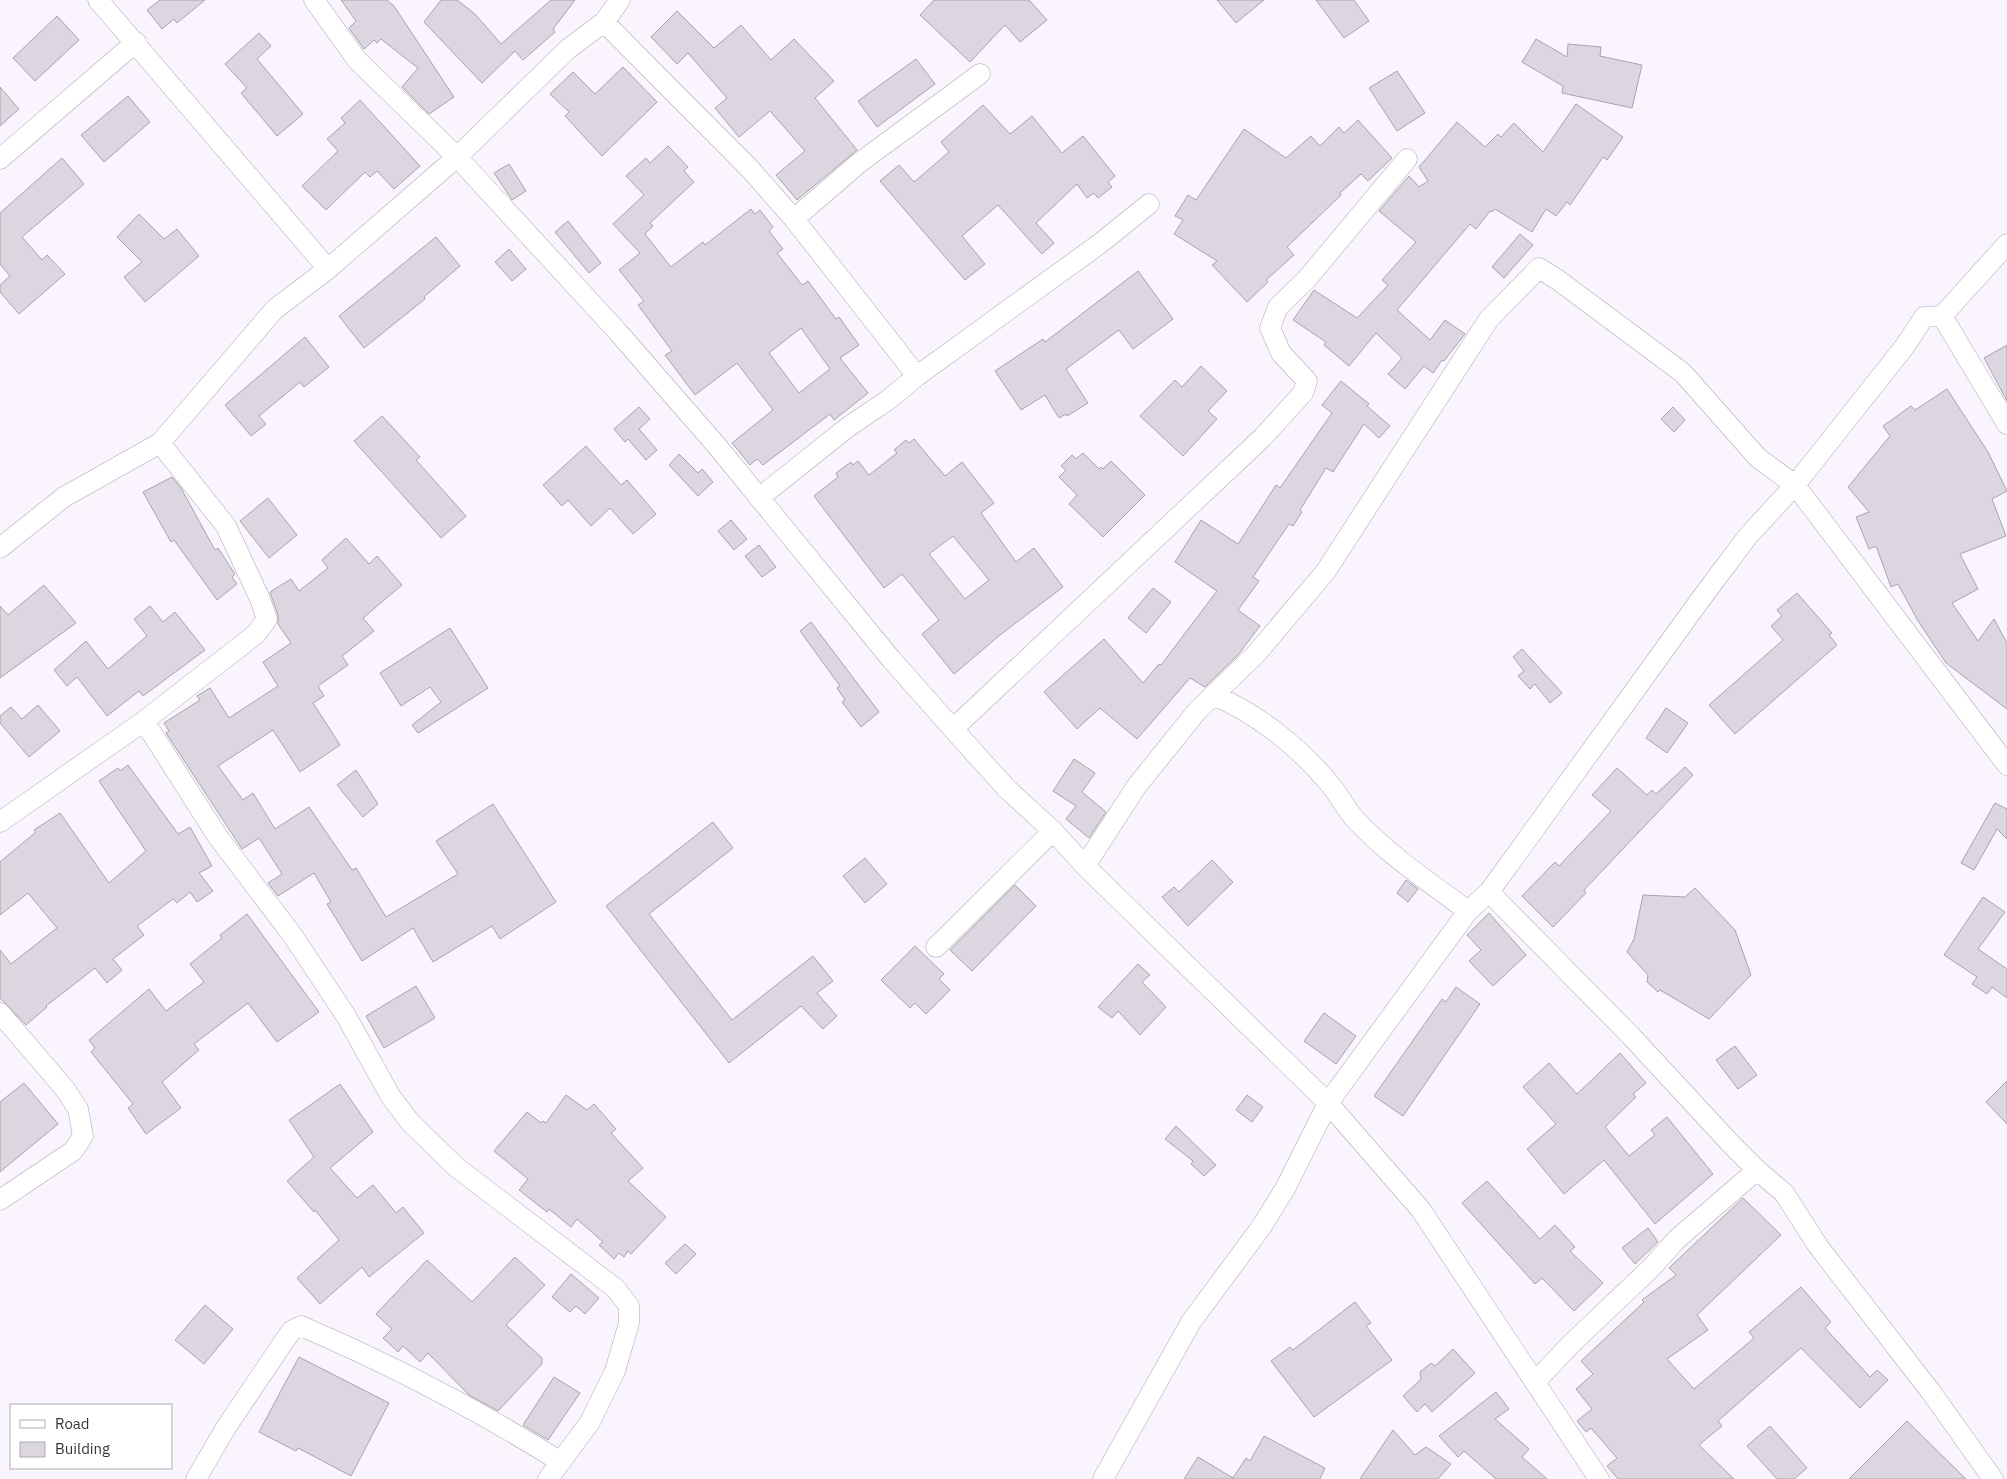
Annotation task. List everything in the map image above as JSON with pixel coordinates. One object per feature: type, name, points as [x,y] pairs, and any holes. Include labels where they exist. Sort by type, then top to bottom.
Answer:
[{"type":"street","points":[[98,0],[136,42],[328,269]]},
{"type":"street","points":[[314,0],[357,60],[457,156],[617,331],[759,498],[891,660],[953,729],[1007,788],[1053,831],[1084,866],[1328,1103],[1421,1210],[1599,1479]]},
{"type":"street","points":[[0,548],[64,497],[160,443],[275,309],[328,269],[457,156],[568,49],[604,22],[620,0]]},
{"type":"street","points":[[604,22],[750,169],[794,219],[917,376]]},
{"type":"street","points":[[0,159],[136,42]]},
{"type":"street","points":[[794,219],[859,163],[980,74]]},
{"type":"street","points":[[953,729],[1211,487],[1263,437],[1303,393],[1306,381],[1281,352],[1270,328],[1278,307],[1306,280],[1407,159]]},
{"type":"street","points":[[759,498],[848,427],[888,400],[917,376],[1102,242],[1149,204]]},
{"type":"street","points":[[1103,1479],[1191,1322],[1262,1226],[1286,1187],[1328,1103],[1468,911],[1489,892],[1748,536],[1795,485],[1905,346],[1924,317],[1942,316],[2007,244]]},
{"type":"street","points":[[1084,866],[1136,787],[1197,711],[1256,654],[1326,572],[1489,319],[1539,268],[1558,280],[1683,374],[1758,458],[1795,485],[2007,765]]},
{"type":"street","points":[[1942,316],[2007,424]]},
{"type":"street","points":[[0,822],[144,721],[256,634],[267,619],[260,599],[226,526],[160,443]]},
{"type":"street","points":[[1213,695],[1236,705],[1303,756],[1329,782],[1354,818],[1388,851],[1468,911]]},
{"type":"street","points":[[144,721],[218,837],[293,936],[346,1016],[391,1097],[410,1122],[456,1167],[615,1288],[629,1306],[629,1323],[615,1371],[590,1422],[548,1479]]},
{"type":"street","points":[[936,947],[1053,831]]},
{"type":"street","points":[[1489,892],[1631,1036],[1757,1170],[1784,1193],[1818,1246],[1932,1392],[1993,1479]]},
{"type":"street","points":[[0,1013],[65,1089],[78,1109],[83,1136],[73,1151],[0,1200]]},
{"type":"street","points":[[1535,1382],[1677,1240],[1757,1170]]},
{"type":"street","points":[[196,1479],[227,1426],[291,1331],[301,1326],[391,1368],[514,1433],[561,1462]]},
{"type":"building","points":[[160,0],[205,0],[177,23],[174,19],[162,29],[147,10]]},
{"type":"building","points":[[341,0],[387,0],[394,6],[454,97],[429,114],[402,87],[418,68],[381,39],[377,43],[374,40],[364,49],[349,28],[356,21]]},
{"type":"building","points":[[441,0],[457,0],[475,14],[501,44],[551,0],[575,0],[553,29],[555,32],[523,60],[515,51],[482,83],[424,22]]},
{"type":"building","points":[[934,0],[1029,0],[1047,20],[1020,42],[1005,25],[970,62],[920,15]]},
{"type":"building","points":[[1217,0],[1264,0],[1236,23]]},
{"type":"building","points":[[1316,0],[1354,0],[1369,21],[1344,38]]},
{"type":"building","points":[[677,11],[714,48],[741,25],[771,60],[794,39],[834,81],[815,98],[857,150],[797,200],[776,175],[805,151],[770,111],[739,137],[715,108],[727,98],[688,53],[677,64],[651,37]]},
{"type":"building","points":[[57,16],[79,40],[35,81],[13,58]]},
{"type":"building","points":[[259,33],[271,46],[257,59],[303,114],[277,136],[241,93],[247,88],[225,64]]},
{"type":"building","points":[[1536,39],[1567,57],[1568,44],[1601,47],[1600,56],[1642,65],[1632,108],[1562,93],[1563,86],[1522,62]]},
{"type":"building","points":[[916,59],[935,84],[877,127],[858,101]]},
{"type":"building","points":[[623,67],[657,102],[602,156],[565,116],[569,112],[550,94],[573,72],[595,94]]},
{"type":"building","points":[[1397,71],[1425,113],[1397,131],[1369,88]]},
{"type":"building","points":[[0,87],[19,109],[0,126]]},
{"type":"building","points":[[128,96],[150,122],[104,162],[81,135]]},
{"type":"building","points":[[360,100],[420,166],[394,189],[377,171],[370,177],[365,172],[326,210],[302,186],[338,151],[327,139],[345,123],[341,118]]},
{"type":"building","points":[[1576,104],[1623,137],[1607,160],[1603,157],[1570,205],[1567,202],[1556,216],[1546,209],[1532,232],[1495,209],[1492,212],[1490,211],[1476,229],[1470,224],[1397,310],[1430,340],[1445,320],[1465,334],[1433,373],[1424,366],[1405,389],[1388,374],[1402,358],[1376,333],[1349,366],[1324,345],[1326,342],[1293,320],[1314,290],[1357,318],[1388,285],[1382,280],[1416,242],[1379,211],[1409,176],[1419,187],[1428,181],[1419,167],[1457,122],[1485,147],[1498,134],[1501,137],[1514,123],[1543,152]]},
{"type":"building","points":[[983,105],[1010,134],[1032,116],[1062,153],[1083,136],[1115,176],[1108,182],[1112,187],[1098,198],[1094,193],[1087,198],[1077,184],[1036,223],[1054,243],[1042,254],[998,205],[962,236],[985,264],[965,280],[880,181],[899,165],[914,182],[949,152],[941,142]]},
{"type":"building","points":[[1358,120],[1392,158],[1368,181],[1361,174],[1340,193],[1341,195],[1287,247],[1294,255],[1266,280],[1268,282],[1247,302],[1212,265],[1217,261],[1174,234],[1183,220],[1175,216],[1188,195],[1196,200],[1244,129],[1286,158],[1311,136],[1320,146],[1339,127],[1344,133]]},
{"type":"building","points":[[668,146],[688,167],[684,171],[694,182],[650,223],[653,226],[645,234],[671,267],[703,242],[705,245],[751,209],[755,214],[760,210],[773,227],[769,231],[783,249],[777,253],[802,285],[808,281],[836,319],[839,317],[859,345],[840,358],[868,393],[834,420],[830,414],[763,465],[757,459],[750,465],[732,443],[773,410],[737,363],[695,395],[665,355],[672,351],[638,305],[644,301],[619,270],[640,253],[613,224],[644,195],[626,176],[646,158],[650,163]],"holes":[[[801,328],[830,369],[799,393],[769,353]]]},
{"type":"building","points":[[62,158],[84,184],[22,237],[42,260],[47,255],[65,274],[19,314],[0,292],[0,285],[10,276],[0,264],[0,213]]},
{"type":"building","points":[[509,164],[526,191],[512,200],[494,173]]},
{"type":"building","points":[[139,214],[164,239],[177,229],[199,256],[145,302],[124,277],[142,262],[117,237]]},
{"type":"building","points":[[568,221],[601,263],[589,273],[555,232]]},
{"type":"building","points":[[1520,234],[1533,245],[1504,278],[1492,267]]},
{"type":"building","points":[[436,237],[460,266],[424,297],[425,299],[364,348],[339,316]]},
{"type":"building","points":[[509,249],[526,269],[512,281],[495,262]]},
{"type":"building","points":[[1138,271],[1173,319],[1133,349],[1119,330],[1066,369],[1088,403],[1067,416],[1066,414],[1059,418],[1045,395],[1021,410],[995,371],[1043,339],[1045,342]]},
{"type":"building","points":[[305,337],[329,367],[304,387],[300,382],[259,416],[266,424],[251,436],[225,405]]},
{"type":"building","points":[[2007,345],[2007,401],[1984,358]]},
{"type":"building","points":[[1201,366],[1227,391],[1208,411],[1217,419],[1183,456],[1140,416],[1175,380],[1182,387]]},
{"type":"building","points":[[1341,381],[1369,404],[1367,406],[1390,426],[1379,438],[1364,424],[1333,472],[1326,468],[1300,510],[1302,512],[1293,526],[1289,524],[1253,577],[1259,581],[1238,610],[1260,626],[1238,655],[1205,687],[1190,678],[1137,739],[1100,708],[1077,729],[1044,692],[1104,639],[1143,683],[1159,664],[1161,665],[1217,591],[1175,562],[1201,520],[1238,544],[1276,485],[1280,488],[1332,413],[1322,405]]},
{"type":"building","points":[[1947,389],[1988,452],[2007,491],[1992,499],[2006,536],[1960,554],[1978,589],[1952,603],[1978,641],[1994,619],[2007,643],[2007,709],[1946,663],[1918,621],[1898,584],[1891,587],[1876,546],[1869,549],[1856,517],[1869,512],[1848,487],[1890,436],[1883,426],[1911,406],[1915,410]]},
{"type":"building","points":[[639,407],[650,419],[639,429],[657,450],[646,460],[628,439],[625,442],[614,429]]},
{"type":"building","points":[[1673,407],[1685,420],[1674,432],[1661,419]]},
{"type":"building","points":[[382,416],[420,457],[416,460],[466,516],[441,538],[354,441]]},
{"type":"building","points":[[914,439],[945,476],[962,462],[994,503],[981,513],[1016,562],[1034,548],[1063,587],[1000,635],[954,674],[922,634],[939,620],[902,574],[884,588],[814,496],[838,477],[836,473],[851,462],[853,465],[858,461],[869,475],[897,453],[894,450],[906,440],[909,443]],"holes":[[[953,536],[989,580],[965,599],[929,554]]]},
{"type":"building","points":[[586,446],[621,485],[627,480],[656,514],[633,534],[610,508],[591,526],[568,500],[562,506],[543,485]]},
{"type":"building","points":[[1083,453],[1099,469],[1101,467],[1103,469],[1111,461],[1145,495],[1103,537],[1069,504],[1077,495],[1059,477],[1066,470],[1061,466],[1072,455],[1076,459]]},
{"type":"building","points":[[679,454],[698,473],[702,469],[713,482],[698,496],[669,465]]},
{"type":"building","points":[[172,477],[181,488],[215,550],[218,548],[235,574],[232,577],[237,584],[217,600],[174,540],[171,542],[143,492]]},
{"type":"building","points":[[268,498],[297,535],[269,558],[240,521]]},
{"type":"building","points":[[731,520],[747,539],[734,550],[718,531]]},
{"type":"building","points":[[346,538],[369,564],[377,556],[402,585],[363,618],[374,631],[342,656],[348,665],[318,686],[324,696],[313,703],[340,745],[300,772],[273,730],[218,766],[243,800],[253,793],[275,829],[309,807],[352,870],[356,868],[386,917],[458,874],[436,841],[493,804],[556,902],[500,939],[492,926],[433,962],[413,928],[362,961],[327,904],[331,902],[314,873],[278,896],[268,883],[282,874],[259,838],[242,849],[166,733],[169,731],[164,723],[200,700],[197,696],[210,688],[229,718],[278,686],[263,662],[291,643],[278,624],[278,615],[270,592],[291,579],[299,591],[328,568],[322,560]]},
{"type":"building","points":[[759,545],[776,567],[762,577],[745,556]]},
{"type":"building","points":[[44,585],[76,623],[0,678],[0,606],[8,615]]},
{"type":"building","points":[[1153,588],[1171,602],[1146,633],[1128,618]]},
{"type":"building","points":[[1797,593],[1832,633],[1829,635],[1837,645],[1735,734],[1709,705],[1783,640],[1771,626],[1782,616],[1777,610]]},
{"type":"building","points":[[150,606],[163,622],[175,612],[205,650],[143,696],[139,691],[107,716],[77,677],[67,686],[54,670],[86,641],[108,669],[147,636],[134,619]]},
{"type":"building","points":[[811,622],[879,712],[861,727],[842,702],[845,700],[837,688],[840,686],[800,631]]},
{"type":"building","points":[[450,628],[488,688],[418,733],[412,725],[441,702],[430,687],[401,706],[380,673]]},
{"type":"building","points":[[1522,649],[1562,693],[1550,703],[1535,684],[1530,689],[1518,676],[1524,671],[1513,657]]},
{"type":"building","points":[[38,705],[60,731],[29,757],[0,723],[0,716],[11,707],[22,719]]},
{"type":"building","points":[[1666,708],[1688,723],[1667,753],[1646,738]]},
{"type":"building","points":[[1074,759],[1095,773],[1082,792],[1106,812],[1089,838],[1066,819],[1076,806],[1053,791]]},
{"type":"building","points":[[128,765],[178,834],[190,827],[212,866],[199,873],[213,891],[197,902],[190,892],[177,903],[173,899],[137,926],[144,935],[113,959],[122,970],[107,983],[95,968],[46,1006],[26,1025],[0,998],[0,950],[11,964],[57,928],[28,893],[0,915],[0,862],[36,832],[34,830],[60,813],[109,883],[146,851],[99,781],[118,768],[120,771]]},
{"type":"building","points":[[1685,767],[1693,775],[1584,890],[1586,893],[1553,927],[1522,896],[1555,862],[1559,866],[1611,811],[1592,795],[1617,768],[1647,795],[1652,790],[1656,794]]},
{"type":"building","points":[[356,770],[378,804],[363,817],[337,785]]},
{"type":"building","points":[[1995,803],[2007,809],[2007,839],[1997,829],[1974,870],[1961,863]]},
{"type":"building","points":[[713,822],[733,848],[649,914],[732,1020],[813,956],[833,981],[817,993],[837,1016],[823,1029],[801,1006],[729,1063],[606,906]]},
{"type":"building","points":[[865,858],[887,884],[865,903],[843,876]]},
{"type":"building","points":[[1212,860],[1233,882],[1188,926],[1162,897],[1174,887],[1179,892]]},
{"type":"building","points":[[1406,880],[1418,889],[1408,902],[1397,893]]},
{"type":"building","points":[[1015,885],[1036,906],[972,971],[950,950]]},
{"type":"building","points":[[1695,888],[1735,930],[1751,975],[1709,1019],[1660,990],[1658,992],[1647,982],[1648,975],[1627,952],[1634,939],[1643,895],[1685,897]]},
{"type":"building","points":[[1983,897],[2005,912],[1978,949],[2007,969],[2007,998],[1992,987],[1987,994],[1972,984],[1977,977],[1944,955]]},
{"type":"building","points":[[1489,913],[1526,955],[1493,986],[1469,961],[1481,950],[1467,935]]},
{"type":"building","points":[[247,914],[319,1012],[277,1042],[248,1003],[194,1044],[199,1050],[162,1082],[181,1108],[146,1134],[128,1108],[133,1104],[91,1052],[95,1048],[89,1040],[149,989],[166,1011],[204,982],[190,964],[222,938],[220,935]]},
{"type":"building","points":[[915,946],[944,974],[939,979],[950,990],[926,1014],[915,1003],[910,1008],[881,980]]},
{"type":"building","points":[[1138,964],[1150,975],[1142,982],[1166,1007],[1140,1035],[1118,1011],[1112,1018],[1098,1007]]},
{"type":"building","points":[[416,986],[435,1018],[384,1048],[366,1016]]},
{"type":"building","points":[[1456,987],[1480,1004],[1403,1116],[1374,1096],[1442,999],[1446,1002]]},
{"type":"building","points":[[1324,1013],[1356,1036],[1336,1064],[1304,1041]]},
{"type":"building","points":[[1735,1046],[1757,1075],[1738,1089],[1716,1060]]},
{"type":"building","points":[[1620,1053],[1646,1083],[1633,1094],[1636,1097],[1605,1127],[1629,1156],[1655,1135],[1651,1130],[1667,1117],[1713,1174],[1655,1224],[1604,1160],[1564,1194],[1527,1149],[1556,1124],[1523,1087],[1549,1063],[1577,1094]]},
{"type":"building","points":[[2007,1081],[2007,1124],[1986,1102]]},
{"type":"building","points":[[24,1083],[58,1124],[0,1172],[0,1102]]},
{"type":"building","points":[[340,1084],[373,1132],[330,1168],[357,1198],[373,1185],[396,1213],[403,1207],[424,1233],[369,1277],[362,1267],[320,1304],[297,1278],[339,1240],[315,1210],[314,1212],[287,1181],[314,1157],[289,1120]]},
{"type":"building","points":[[566,1095],[587,1110],[594,1104],[616,1129],[611,1133],[643,1168],[628,1181],[666,1217],[631,1254],[628,1251],[624,1257],[619,1253],[614,1259],[599,1245],[603,1242],[577,1219],[571,1227],[549,1209],[547,1212],[519,1190],[528,1179],[494,1151],[527,1112],[541,1123],[543,1121],[546,1123]]},
{"type":"building","points":[[1247,1095],[1263,1107],[1252,1122],[1236,1110]]},
{"type":"building","points":[[1176,1126],[1216,1165],[1204,1176],[1191,1164],[1193,1161],[1165,1139]]},
{"type":"building","points":[[1487,1181],[1540,1239],[1555,1225],[1575,1247],[1570,1251],[1603,1283],[1574,1311],[1542,1278],[1535,1284],[1462,1203]]},
{"type":"building","points":[[1743,1198],[1781,1235],[1697,1315],[1708,1330],[1667,1359],[1694,1389],[1754,1338],[1749,1332],[1801,1287],[1831,1322],[1825,1328],[1870,1377],[1877,1370],[1888,1380],[1860,1408],[1801,1348],[1718,1421],[1722,1426],[1699,1445],[1734,1479],[1618,1479],[1607,1466],[1617,1458],[1591,1428],[1586,1432],[1577,1421],[1592,1409],[1576,1389],[1593,1374],[1581,1361],[1644,1302],[1642,1300],[1676,1275],[1669,1268]]},
{"type":"building","points":[[1648,1228],[1658,1242],[1635,1264],[1622,1248]]},
{"type":"building","points":[[685,1244],[696,1254],[676,1274],[665,1263]]},
{"type":"building","points":[[515,1257],[545,1285],[506,1325],[542,1358],[542,1364],[498,1411],[469,1395],[428,1353],[420,1362],[403,1346],[398,1352],[383,1338],[392,1329],[376,1314],[427,1260],[472,1302]]},
{"type":"building","points":[[571,1274],[599,1298],[585,1314],[576,1306],[570,1312],[552,1297]]},
{"type":"building","points":[[1355,1302],[1371,1323],[1366,1326],[1392,1360],[1314,1417],[1271,1361],[1290,1347],[1293,1350]]},
{"type":"building","points":[[205,1305],[233,1329],[204,1364],[175,1340]]},
{"type":"building","points":[[1453,1349],[1475,1373],[1432,1412],[1425,1404],[1417,1412],[1403,1396],[1421,1379],[1420,1372],[1431,1363],[1435,1366]]},
{"type":"building","points":[[299,1357],[389,1403],[351,1476],[298,1448],[296,1451],[259,1432]]},
{"type":"building","points":[[554,1377],[580,1393],[548,1440],[523,1425]]},
{"type":"building","points":[[1496,1392],[1509,1409],[1495,1419],[1529,1449],[1522,1457],[1547,1479],[1496,1479],[1464,1451],[1458,1457],[1439,1436]]},
{"type":"building","points":[[1907,1421],[1966,1479],[1849,1479]]},
{"type":"building","points":[[1770,1426],[1807,1468],[1794,1479],[1777,1479],[1747,1446]]},
{"type":"building","points":[[1393,1430],[1415,1455],[1426,1447],[1451,1464],[1438,1479],[1360,1479]]},
{"type":"building","points":[[1264,1436],[1325,1468],[1320,1479],[1184,1479],[1198,1457],[1233,1478],[1246,1458],[1250,1461]]}]
